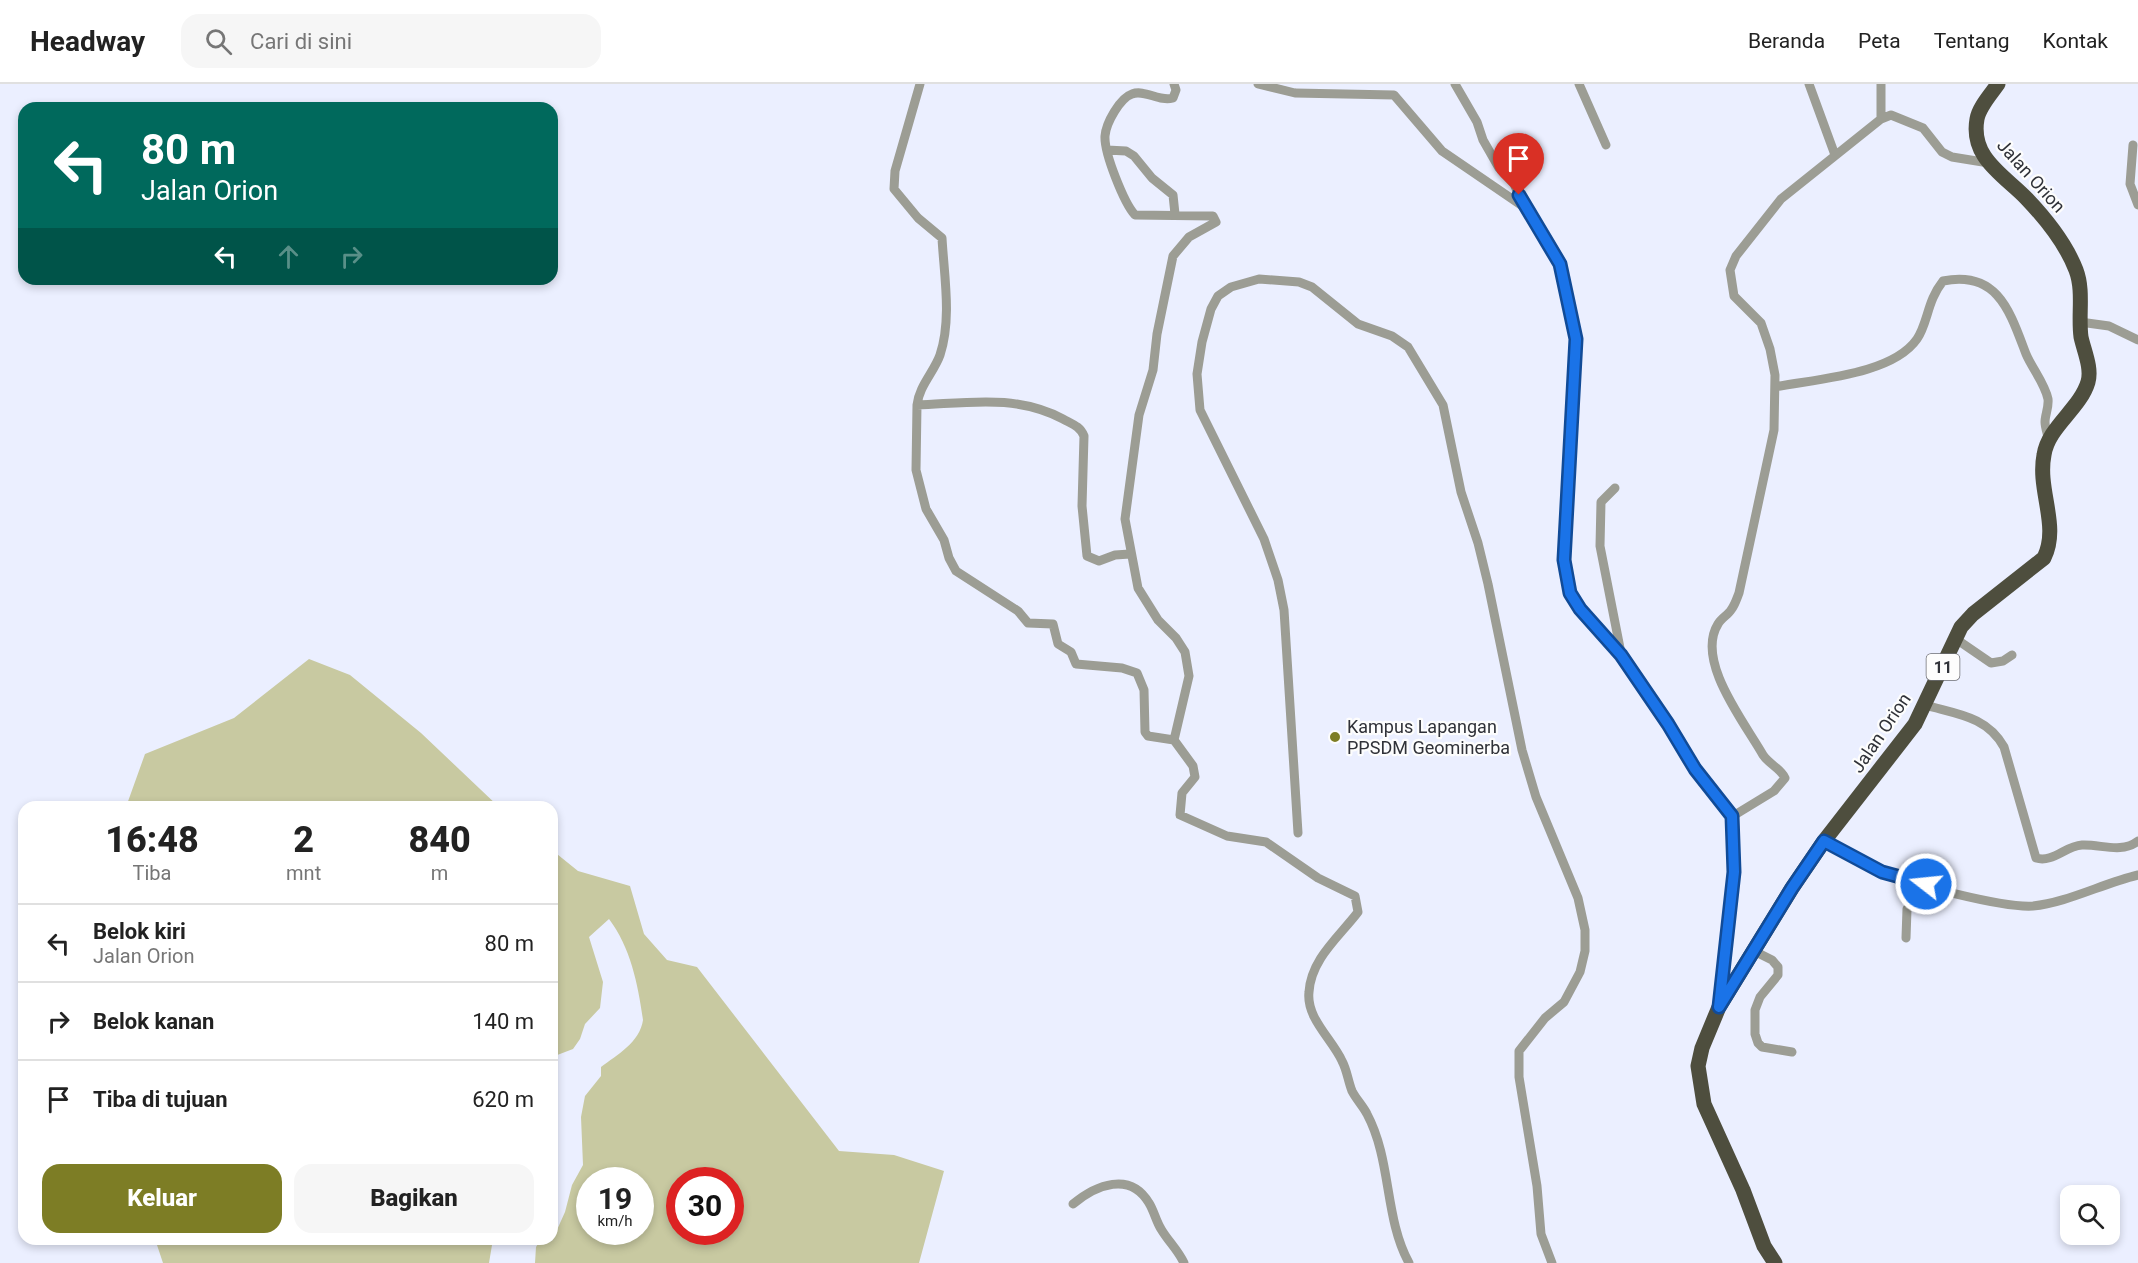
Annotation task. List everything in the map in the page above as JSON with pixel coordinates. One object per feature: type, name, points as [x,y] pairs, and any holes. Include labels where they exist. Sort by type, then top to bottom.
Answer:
[{"type":"highway","name":"Jalan Orion","points":[[1775,1263],[1764,1246],[1743,1190],[1704,1104],[1698,1066],[1708,1030],[1719,1007],[1792,888],[1824,841],[1903,741],[1925,705],[1961,627],[1973,614],[2044,558],[2050,545],[2050,527],[2042,475],[2044,454],[2049,441],[2089,380],[2080,322],[2080,285],[2076,270],[2063,245],[2037,209],[1989,163],[1980,148],[1976,133],[1977,116],[1998,84]]},
{"type":"street","points":[[920,84],[895,171],[894,189],[918,219],[942,238],[946,301],[941,352],[918,395],[917,405],[916,470],[926,509],[944,540],[956,571],[1018,611],[1028,623],[1053,624],[1058,644],[1071,652],[1076,664],[1122,668],[1137,673],[1144,690],[1145,732],[1148,736],[1174,740],[1193,766],[1195,777],[1182,793],[1180,815],[1227,836],[1266,842],[1318,878],[1348,891],[1358,903],[1358,912],[1317,963],[1311,976],[1308,995],[1317,1021],[1343,1061],[1353,1092],[1376,1133],[1383,1152],[1396,1227],[1409,1263]]},
{"type":"street","points":[[1174,84],[1176,90],[1173,98],[1166,100],[1136,93],[1123,100],[1105,135],[1107,150],[1135,215],[1213,216],[1216,222],[1189,237],[1173,256],[1153,370],[1139,415],[1125,519],[1138,588],[1158,621],[1176,638],[1185,652],[1189,676],[1174,740]]},
{"type":"street","points":[[1257,84],[1295,93],[1394,95],[1442,151],[1524,207]]},
{"type":"street","points":[[1455,84],[1477,122],[1483,141],[1499,168],[1514,184],[1524,207],[1560,264],[1576,339],[1564,560],[1570,593],[1580,609],[1621,655],[1668,724],[1695,769],[1732,816],[1734,872],[1719,1007]]},
{"type":"street","points":[[1579,84],[1606,145]]},
{"type":"street","points":[[1809,84],[1835,155]]},
{"type":"street","points":[[1881,84],[1881,118]]},
{"type":"street","points":[[1732,816],[1774,791],[1785,778],[1772,767],[1742,719],[1715,671],[1713,654],[1718,624],[1731,610],[1739,593],[1774,430],[1775,387],[1770,349],[1761,323],[1734,296],[1730,270],[1736,256],[1781,199],[1856,141],[1869,125],[1881,118],[1891,115],[1923,128],[1942,152],[1952,157],[1989,163]]},
{"type":"street","points":[[2133,145],[2130,184],[2138,205]]},
{"type":"street","points":[[1107,150],[1126,151],[1134,156],[1152,178],[1173,195],[1175,214]]},
{"type":"street","points":[[1775,387],[1862,371],[1896,357],[1917,339],[1931,296],[1943,280],[1957,278],[1969,280],[1994,290],[2012,315],[2026,353],[2048,397],[2045,422],[2049,441]]},
{"type":"street","points":[[1298,833],[1284,610],[1278,580],[1264,539],[1242,491],[1204,421],[1200,410],[1197,374],[1202,342],[1211,309],[1218,296],[1231,287],[1259,279],[1299,282],[1312,287],[1358,324],[1392,336],[1408,347],[1443,405],[1461,492],[1478,543],[1488,584],[1522,750],[1536,797],[1578,898],[1585,930],[1585,951],[1580,972],[1564,1002],[1545,1018],[1519,1051],[1519,1077],[1537,1186],[1541,1234],[1552,1263]]},
{"type":"street","points":[[2080,322],[2109,326],[2138,340]]},
{"type":"street","points":[[917,405],[1007,401],[1044,409],[1078,427],[1084,436],[1082,506],[1087,556],[1099,561],[1130,554]]},
{"type":"street","points":[[1615,488],[1601,502],[1599,534],[1621,655]]},
{"type":"street","points":[[1956,639],[1990,663],[2003,661],[2012,655]]},
{"type":"street","points":[[1925,705],[1975,718],[1997,734],[2004,747],[2036,858],[2050,858],[2079,845],[2122,848],[2138,841]]},
{"type":"street","points":[[1824,841],[1882,872],[1972,897],[2032,906],[2063,900],[2138,875]]},
{"type":"street","points":[[1906,938],[1907,909],[1926,884]]},
{"type":"street","points":[[1754,951],[1772,960],[1778,966],[1778,975],[1760,998],[1755,1010],[1755,1034],[1758,1043],[1762,1047],[1791,1052]]},
{"type":"street","points":[[1073,1204],[1113,1183],[1119,1182],[1133,1187],[1150,1204],[1161,1229],[1178,1249],[1184,1263]]},
{"type":"green space","points":[[309,659],[350,675],[421,733],[493,801],[128,801],[145,754],[234,718]]},
{"type":"green space","points":[[558,855],[578,871],[630,886],[644,934],[667,960],[697,967],[839,1151],[894,1155],[944,1171],[919,1263],[535,1263],[537,1245],[558,1245],[558,1228],[576,1178],[576,1245],[654,1245],[654,1167],[582,1167],[581,1117],[585,1096],[601,1076],[601,1067],[633,1041],[643,1020],[636,980],[628,954],[609,919],[589,937],[603,982],[600,1008],[585,1024],[580,1039],[573,1049],[558,1055]]},
{"type":"green space","points":[[157,1245],[492,1245],[489,1263],[163,1263]]},
{"type":"place","name":"Kampus Lapangan PPSDM Geominerba","points":[[1335,737]]},
{"type":"route","points":[[1519,195],[1535,226],[1560,264],[1573,315],[1576,339],[1564,560],[1570,593],[1587,618],[1621,655],[1668,724],[1695,769],[1727,805],[1732,816],[1735,846],[1734,872],[1719,1007],[1766,929],[1824,841],[1882,872],[1926,884]]}]
